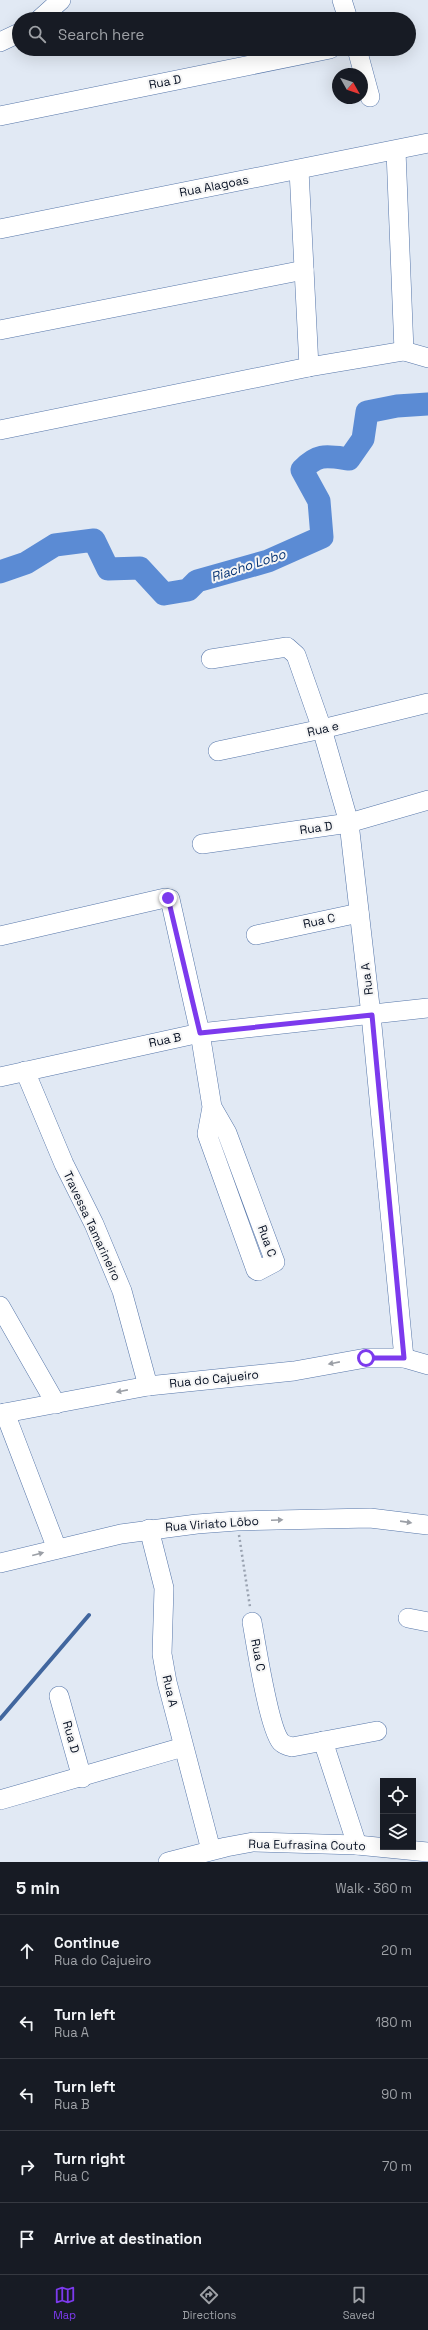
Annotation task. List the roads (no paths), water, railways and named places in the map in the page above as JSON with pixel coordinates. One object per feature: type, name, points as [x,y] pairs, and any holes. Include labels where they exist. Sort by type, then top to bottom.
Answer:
[{"type":"street","points":[[48,12],[62,0]]},
{"type":"street","points":[[342,0],[346,12]]},
{"type":"street","points":[[0,42],[12,36]]},
{"type":"street","name":"Rua D","points":[[0,116],[296,56]]},
{"type":"street","points":[[359,56],[370,97]]},
{"type":"street","name":"Rua Alagoas","points":[[0,229],[428,143]]},
{"type":"street","points":[[396,150],[404,351]]},
{"type":"street","points":[[299,170],[309,367]]},
{"type":"street","points":[[0,330],[304,270]]},
{"type":"street","points":[[0,430],[309,367],[404,351],[428,358]]},
{"type":"street","name":"Rua A","points":[[211,659],[287,648],[296,655],[322,729],[349,823],[372,1015],[404,1358]]},
{"type":"street","name":"Rua e","points":[[218,751],[322,729],[428,703]]},
{"type":"street","name":"Rua D","points":[[202,844],[349,823],[428,800]]},
{"type":"street","name":"Rua C","points":[[0,936],[168,898],[200,1033],[212,1107],[207,1134],[258,1271],[275,1262],[227,1133],[212,1107]]},
{"type":"street","name":"Rua C","points":[[256,935],[359,912]]},
{"type":"street","name":"Rua B","points":[[0,1077],[200,1033],[428,1008]]},
{"type":"street","name":"Travessa Tamarineiro","points":[[25,1071],[64,1164],[94,1224],[122,1291],[148,1386]]},
{"type":"street","points":[[224,1182],[243,1177]]},
{"type":"street","points":[[0,1306],[56,1404]]},
{"type":"street","name":"Rua do Cajueiro","points":[[2,1413],[148,1386],[294,1371],[366,1358],[404,1358],[428,1364]]},
{"type":"street","points":[[2,1413],[57,1549]]},
{"type":"street","name":"Rua Viriato Lôbo","points":[[0,1564],[57,1549],[149,1529],[237,1521],[370,1518],[428,1525]]},
{"type":"street","name":"Rua A","points":[[149,1529],[164,1588],[162,1654],[184,1748],[222,1853]]},
{"type":"street","points":[[408,1618],[428,1622]]},
{"type":"street","name":"Rua C","points":[[252,1622],[268,1703],[277,1736],[286,1746],[292,1747],[377,1731]]},
{"type":"street","name":"Rua D","points":[[59,1696],[82,1778]]},
{"type":"street","points":[[323,1741],[357,1845]]},
{"type":"street","points":[[0,1800],[184,1748]]},
{"type":"street","name":"Rua Eufrasina Couto","points":[[222,1853],[258,1842],[357,1845],[428,1852]]},
{"type":"street","points":[[168,1862],[222,1853]]},
{"type":"waterway","name":"Riacho Lobo","points":[[0,572],[26,563],[55,545],[94,540],[108,569],[140,568],[164,594],[188,590],[197,581],[268,561],[322,537],[319,501],[302,470],[318,458],[335,457],[349,459],[363,439],[367,412],[397,406],[428,404]]},
{"type":"waterway","points":[[0,1719],[89,1615]]}]
